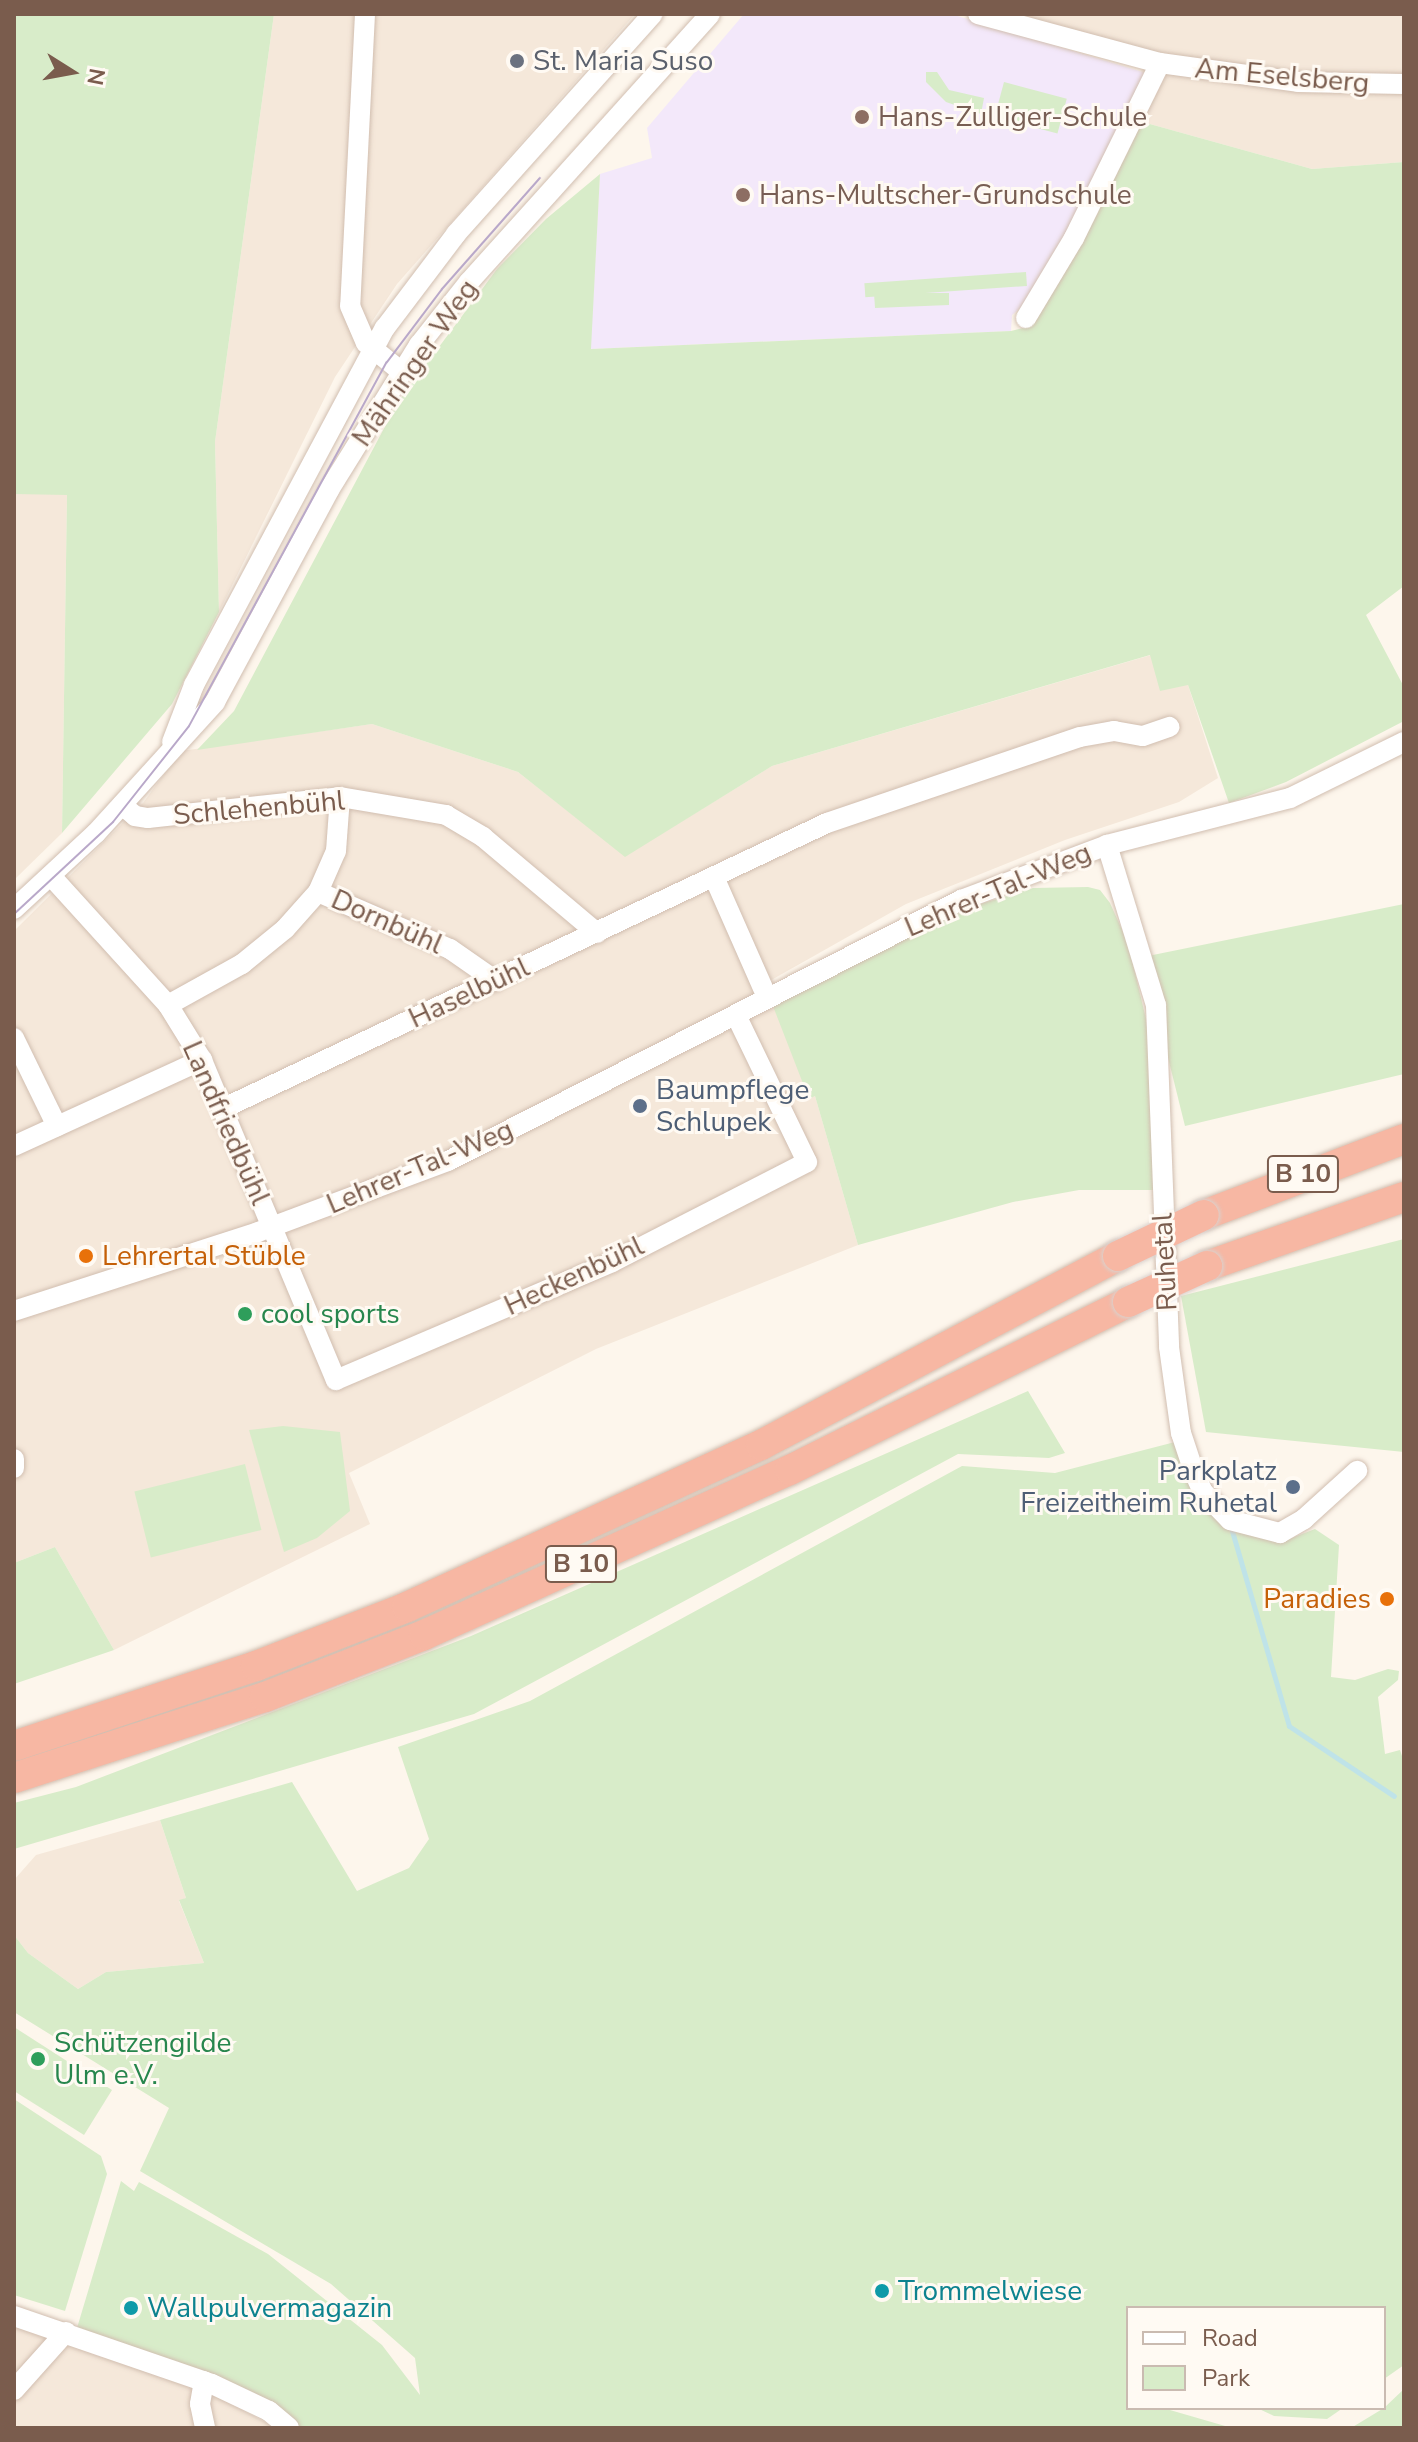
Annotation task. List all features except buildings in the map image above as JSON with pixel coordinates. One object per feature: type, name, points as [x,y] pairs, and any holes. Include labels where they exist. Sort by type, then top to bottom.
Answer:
[{"type":"highway","name":"B 10","points":[[14,1746],[256,1666],[407,1607],[761,1445],[1118,1256],[1204,1215],[1404,1139]]},
{"type":"highway","name":"B 10","points":[[14,1778],[265,1697],[424,1635],[790,1470],[1207,1266],[1404,1197]]},
{"type":"street","points":[[365,14],[349,290],[354,321],[372,349],[402,372]]},
{"type":"street","name":"Mähringer Weg","points":[[170,746],[194,685],[372,349],[445,248],[653,14]]},
{"type":"street","name":"Mähringer Weg","points":[[14,909],[122,805],[170,746],[227,684],[315,514],[402,372],[469,282],[710,14]]},
{"type":"street","name":"Am Eselsberg","points":[[978,14],[1160,63],[1298,82],[1404,84]]},
{"type":"street","name":"Am Eselsberg","points":[[1026,318],[1074,238],[1160,63]]},
{"type":"street","name":"Haselbühl","points":[[224,1108],[827,823],[1080,737],[1114,731],[1143,736],[1169,727]]},
{"type":"street","name":"Lehrer-Tal-Weg","points":[[14,1311],[272,1227],[448,1161],[737,1017],[767,997],[961,900],[1107,845],[1290,798],[1404,742]]},
{"type":"street","points":[[168,1005],[242,964],[285,929],[318,892],[336,851],[340,797]]},
{"type":"street","name":"Schlehenbühl","points":[[122,805],[135,816],[148,818],[340,797],[446,815],[483,837],[597,933]]},
{"type":"street","name":"Ruhetal","points":[[1107,845],[1156,1005],[1169,1347],[1181,1433],[1194,1472],[1203,1492],[1230,1520],[1280,1533],[1304,1519],[1357,1471]]},
{"type":"street","name":"Landfriedbühl","points":[[51,876],[168,1005],[202,1060],[272,1227]]},
{"type":"street","points":[[714,877],[767,997]]},
{"type":"street","name":"Dornbühl","points":[[318,892],[450,949],[496,981]]},
{"type":"street","name":"Heckenbühl","points":[[272,1227],[336,1380],[612,1262],[807,1162],[737,1017]]},
{"type":"street","points":[[14,1038],[57,1126]]},
{"type":"street","points":[[14,1146],[202,1060]]},
{"type":"street","points":[[14,1459],[14,1468]]},
{"type":"street","points":[[14,2316],[204,2381],[269,2411],[289,2428]]},
{"type":"street","points":[[14,2390],[66,2332]]},
{"type":"street","points":[[204,2381],[200,2404],[205,2428]]},
{"type":"shaded area","points":[[274,14],[635,14],[397,284],[335,377],[219,612],[215,442]]},
{"type":"shaded area","points":[[744,14],[951,14],[1146,73],[1038,293],[1012,315],[1011,331],[590,349],[600,174],[652,158],[647,128]]},
{"type":"shaded area","points":[[1002,14],[1404,14],[1404,162],[1312,169],[1139,121],[1168,59]]},
{"type":"shaded area","points":[[14,494],[67,494],[62,833],[14,880]]},
{"type":"shaded area","points":[[1151,655],[1188,685],[1218,778],[1179,802],[1065,840],[906,904],[766,983],[809,1098],[815,1096],[858,1245],[596,1349],[349,1473],[370,1524],[114,1650],[55,1547],[14,1563],[14,931],[143,803],[181,751],[372,724],[518,772],[625,856],[772,766]]},
{"type":"shaded area","points":[[160,1820],[186,1898],[179,1901],[204,1963],[106,1972],[78,1989],[28,1953],[14,1935],[14,1880],[36,1855]]},
{"type":"shaded area","points":[[14,2325],[209,2392],[276,2428],[14,2428]]},
{"type":"green space","points":[[14,14],[274,14],[215,442],[219,612],[172,704],[62,833],[67,495],[14,494]]},
{"type":"green space","points":[[926,72],[937,72],[949,90],[984,98],[981,114],[946,102],[926,82]]},
{"type":"green space","points":[[1004,82],[1067,99],[1057,134],[995,117]]},
{"type":"green space","points":[[1139,121],[1312,169],[1404,162],[1404,586],[1366,615],[1404,687],[1404,721],[1286,782],[1229,803],[1188,685],[1160,691],[1150,655],[772,766],[625,857],[518,772],[372,724],[197,750],[234,711],[398,402],[497,269],[546,219],[600,174],[591,349],[1011,331],[1031,326]]},
{"type":"green space","points":[[1026,272],[1027,286],[865,297],[864,283]]},
{"type":"green space","points":[[874,293],[949,293],[949,305],[875,308]]},
{"type":"green space","points":[[1088,887],[1100,890],[1110,903],[1128,943],[1146,1019],[1153,1074],[1153,1190],[1079,1190],[1013,1202],[858,1245],[815,1096],[809,1099],[771,1001],[967,908],[1033,888]]},
{"type":"green space","points":[[1404,904],[1404,1074],[1185,1126],[1143,957]]},
{"type":"green space","points":[[1404,1239],[1404,1452],[1206,1432],[1181,1296]]},
{"type":"green space","points":[[1028,1391],[1065,1453],[1049,1458],[958,1454],[474,1714],[14,1849],[14,1803],[76,1787],[471,1636]]},
{"type":"green space","points":[[283,1426],[340,1432],[350,1511],[317,1538],[284,1552],[249,1430]]},
{"type":"green space","points":[[1175,1442],[1225,1527],[1281,1542],[1315,1529],[1339,1545],[1331,1677],[1355,1680],[1388,1669],[1399,1671],[1398,1680],[1378,1697],[1385,1754],[1400,1750],[1404,1762],[1404,2365],[1386,2378],[1386,2306],[1126,2306],[1126,2410],[1170,2410],[1232,2428],[302,2428],[272,2405],[77,2328],[121,2181],[134,2191],[139,2182],[268,2254],[382,2345],[420,2395],[415,2358],[331,2284],[140,2171],[169,2108],[14,2012],[14,1935],[28,1953],[78,1989],[106,1972],[204,1963],[179,1900],[186,1898],[160,1820],[292,1782],[357,1891],[409,1868],[429,1839],[398,1747],[530,1701],[962,1466],[1055,1473]]},
{"type":"green space","points":[[245,1464],[261,1530],[151,1558],[134,1492]]},
{"type":"green space","points":[[55,1547],[114,1650],[14,1684],[14,1563]]},
{"type":"green space","name":"Schützengilde Ulm e.V.","points":[[14,2027],[112,2090],[84,2135],[14,2091]]},
{"type":"green space","points":[[14,2099],[101,2156],[107,2174],[65,2311],[14,2295]]},
{"type":"green space","points":[[1404,2389],[1404,2428],[1351,2428],[1381,2410],[1386,2410],[1386,2406]]},
{"type":"green space","points":[[1261,2410],[1340,2410],[1327,2419],[1274,2416]]},
{"type":"waterway","points":[[1232,1531],[1289,1726],[1394,1796]]},
{"type":"tram line","points":[[14,914],[113,822],[189,726],[387,362],[442,289],[540,178]]},
{"type":"place","name":"St. Maria Suso","points":[[517,61]]},
{"type":"place","name":"Hans-Zulliger-Schule","points":[[862,117]]},
{"type":"place","name":"Hans-Multscher-Grundschule","points":[[743,195]]},
{"type":"place","name":"Baumpflege Schlupek","points":[[640,1106]]},
{"type":"place","name":"Lehrertal Stüble","points":[[86,1256]]},
{"type":"place","name":"cool sports","points":[[245,1314]]},
{"type":"place","name":"Parkplatz Freizeitheim Ruhetal","points":[[1293,1487]]},
{"type":"place","name":"Paradies","points":[[1387,1599]]},
{"type":"place","name":"Schützengilde Ulm e.V.","points":[[38,2059]]},
{"type":"place","name":"Trommelwiese","points":[[882,2291]]},
{"type":"place","name":"Wallpulvermagazin","points":[[131,2308]]}]
